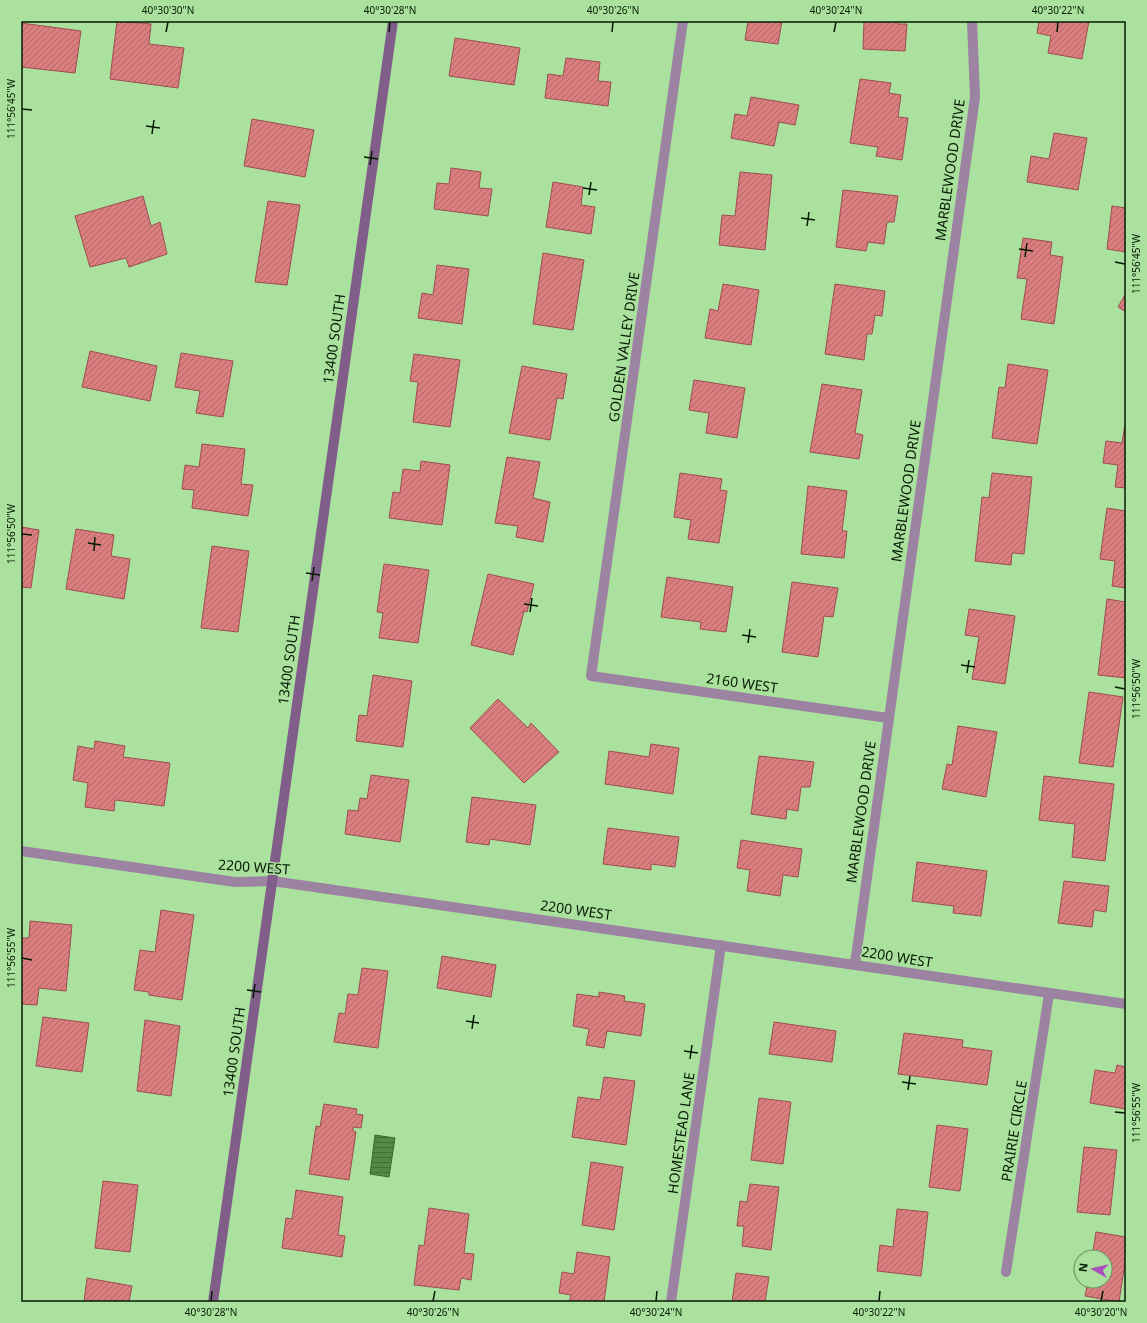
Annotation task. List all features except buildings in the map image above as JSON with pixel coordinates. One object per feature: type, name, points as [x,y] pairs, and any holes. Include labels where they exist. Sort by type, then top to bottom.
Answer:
[{"type":"street","name":"13400 SOUTH","points":[[213,1302],[393,21]]},
{"type":"street","name":"GOLDEN VALLEY DRIVE","points":[[591,676],[683,21]]},
{"type":"street","name":"MARBLEWOOD DRIVE","points":[[855,964],[975,97],[972,21]]},
{"type":"street","name":"2160 WEST","points":[[591,676],[888,718]]},
{"type":"street","name":"2200 WEST","points":[[21,851],[235,882],[272,881],[1126,1004]]},
{"type":"street","name":"HOMESTEAD LANE","points":[[671,1302],[722,945]]},
{"type":"street","name":"PRAIRIE CIRCLE","points":[[1006,1272],[1049,994]]},
{"type":"shaded area","points":[[375,1135],[395,1138],[389,1177],[370,1174]]}]
